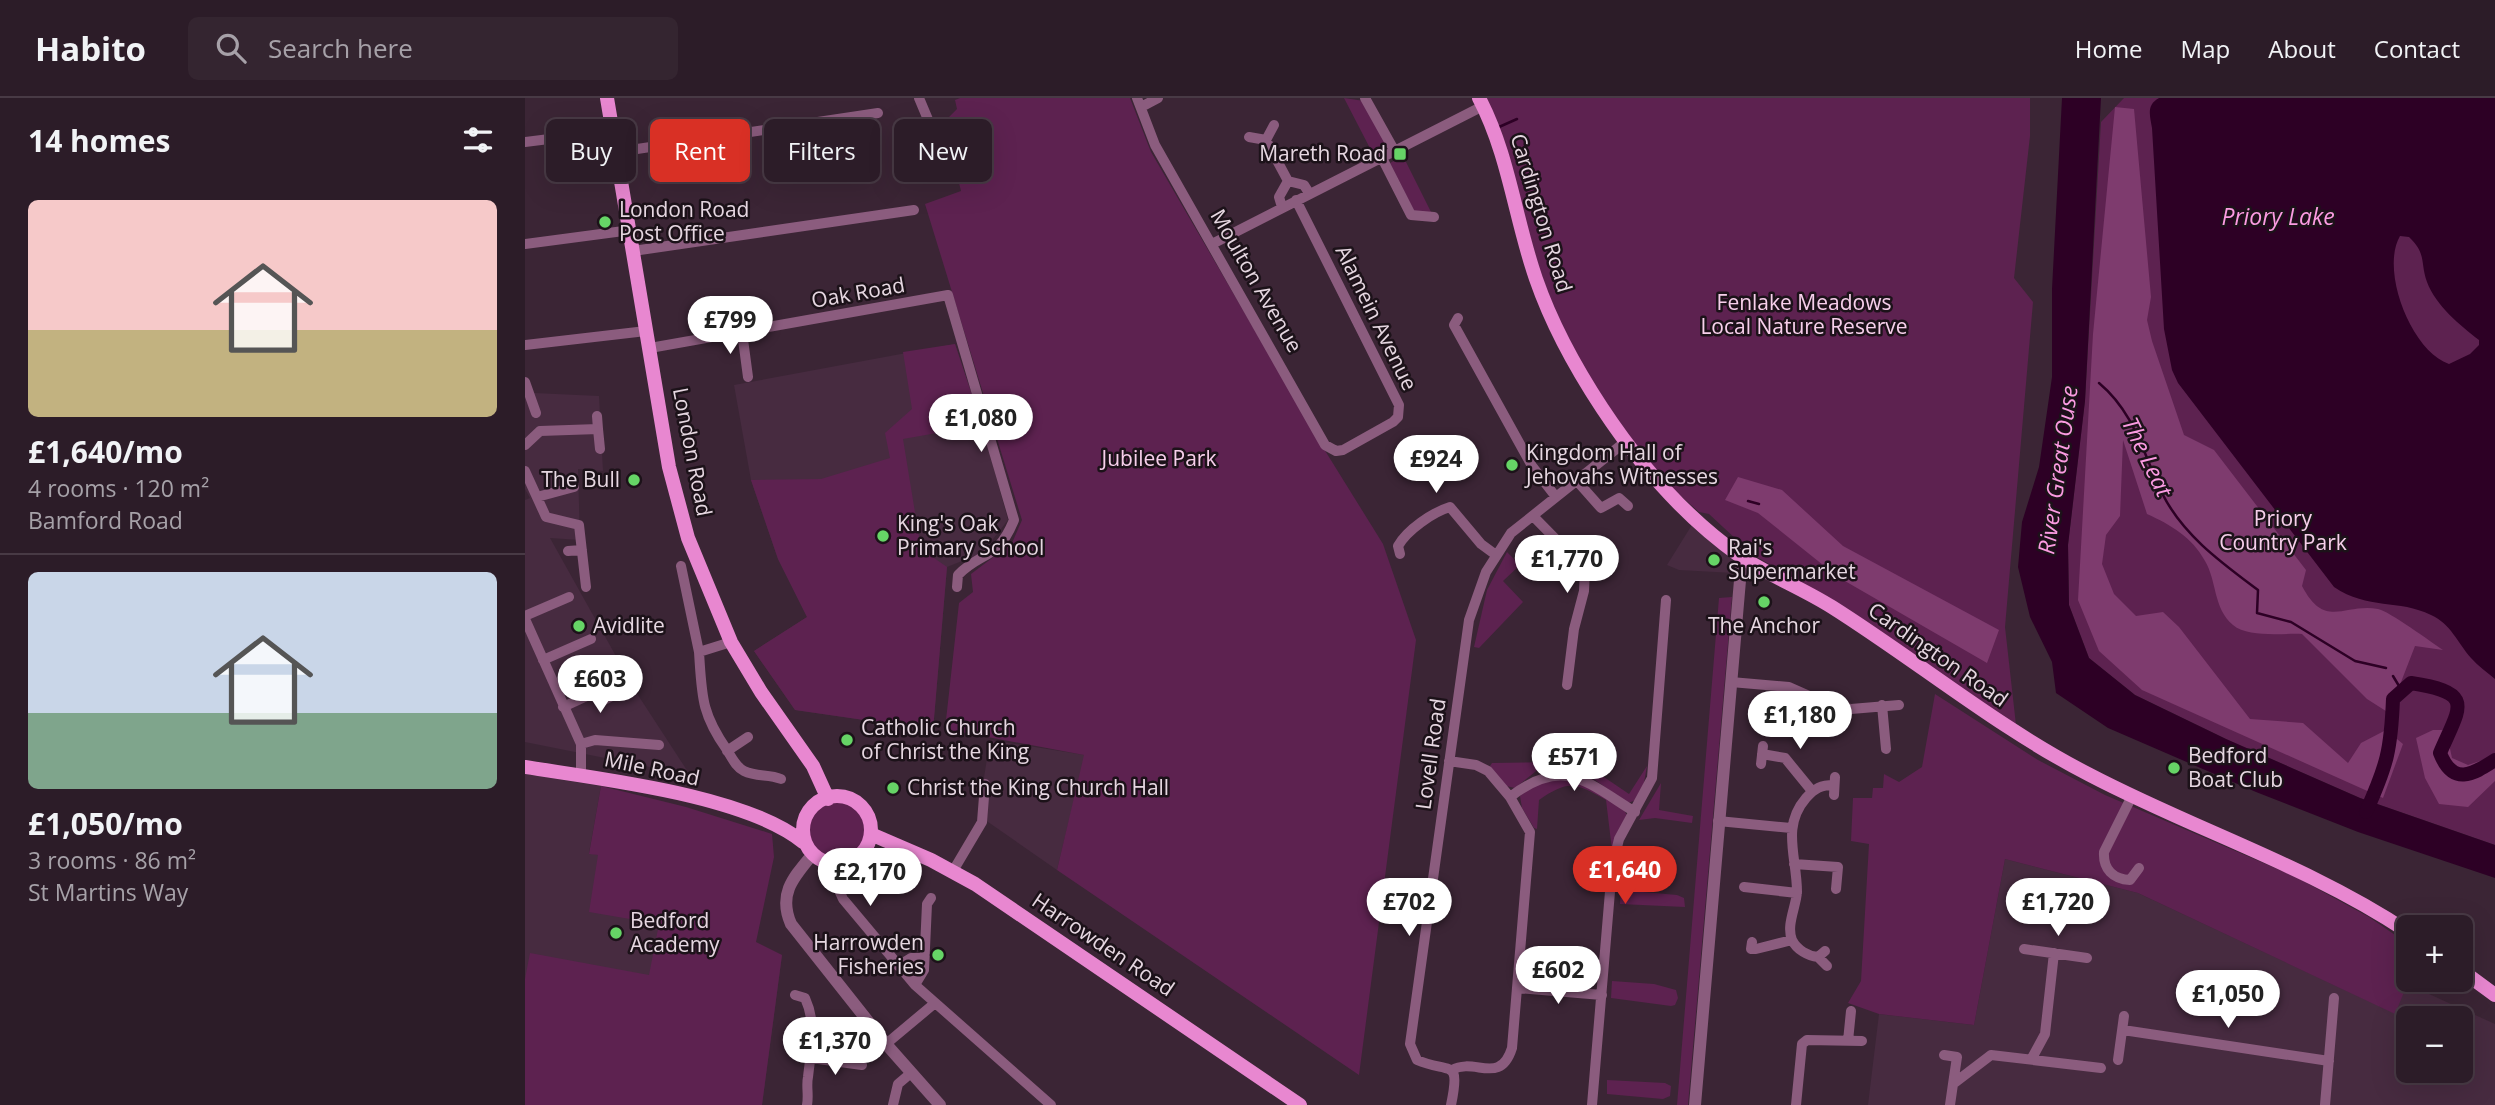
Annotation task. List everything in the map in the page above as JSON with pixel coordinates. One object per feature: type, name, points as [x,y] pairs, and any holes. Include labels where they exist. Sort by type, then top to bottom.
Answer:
[{"type":"main road","name":"London Road","points":[[607,98],[611,119]]},
{"type":"main road","name":"Cardington Road","points":[[1481,102],[1505,164],[1536,279],[1554,324],[1580,373],[1625,442],[1688,513],[1742,557],[1832,607],[2010,729],[2132,796],[2295,869],[2351,897],[2396,925]]},
{"type":"main road","name":"London Road","points":[[622,182],[677,501],[702,578],[731,642],[761,692],[813,766],[828,799]]},
{"type":"main road","name":"Mile Road","points":[[525,767],[581,775],[703,802],[768,821],[803,842]]},
{"type":"main road","points":[[842,798],[859,805],[870,819],[873,835],[865,851],[849,861],[829,862],[812,855],[803,842],[800,827],[805,815],[817,803],[842,798]]},
{"type":"main road","name":"Mile Road","points":[[768,821],[805,815]]},
{"type":"main road","name":"Harrowden Road","points":[[873,835],[953,872],[1300,1105]]},
{"type":"main road","points":[[2473,979],[2495,995]]},
{"type":"street","points":[[919,98],[928,119]]},
{"type":"street","points":[[1139,102],[1158,98]]},
{"type":"street","points":[[1365,98],[1394,150]]},
{"type":"street","name":"Moulton Avenue","points":[[1139,102],[1155,145],[1214,243],[1325,445]]},
{"type":"street","points":[[1214,243],[1481,102]]},
{"type":"street","points":[[636,149],[878,113]]},
{"type":"street","points":[[1266,140],[1274,125]]},
{"type":"street","points":[[1249,137],[1266,140]]},
{"type":"street","points":[[525,142],[546,139]]},
{"type":"street","points":[[1266,140],[1287,181],[1304,185],[1309,193]]},
{"type":"street","points":[[1381,156],[1411,215],[1434,217]]},
{"type":"street","points":[[1282,207],[1279,197],[1287,181]]},
{"type":"street","name":"Alamein Avenue","points":[[1296,200],[1399,405],[1398,417],[1393,422],[1343,450],[1336,451],[1325,445]]},
{"type":"street","points":[[633,251],[914,210]]},
{"type":"street","points":[[525,244],[631,230]]},
{"type":"street","name":"Oak Road","points":[[650,348],[948,295],[1014,520],[1007,538],[995,552],[968,565],[958,575],[957,587]]},
{"type":"street","points":[[1452,323],[1532,466],[1556,497]]},
{"type":"street","points":[[525,345],[646,331]]},
{"type":"street","points":[[742,332],[748,377]]},
{"type":"street","points":[[525,382],[536,413]]},
{"type":"street","points":[[597,416],[600,449]]},
{"type":"street","points":[[525,445],[540,431],[598,429]]},
{"type":"street","name":"Lovell Road","points":[[1452,1070],[1445,1065],[1417,1060],[1410,1044],[1469,620],[1476,594],[1511,533],[1625,442]]},
{"type":"street","points":[[525,471],[546,517],[579,525],[586,587]]},
{"type":"street","points":[[1577,481],[1601,508],[1619,498],[1628,506]]},
{"type":"street","points":[[537,497],[574,487]]},
{"type":"street","points":[[1400,554],[1398,546],[1402,538],[1440,510],[1450,507],[1481,544],[1496,555]]},
{"type":"street","points":[[1533,516],[1585,569],[1584,591],[1574,629],[1567,686]]},
{"type":"street","points":[[568,551],[582,550]]},
{"type":"street","points":[[1695,1105],[1742,557]]},
{"type":"street","points":[[681,566],[699,652],[703,708],[709,724],[739,768],[748,773],[769,774],[781,779]]},
{"type":"street","points":[[569,597],[525,618],[581,744],[581,775]]},
{"type":"street","points":[[1592,1105],[1612,868],[1619,839],[1652,778],[1666,600]]},
{"type":"street","points":[[543,660],[591,639]]},
{"type":"street","points":[[699,652],[731,642]]},
{"type":"street","points":[[1731,682],[1789,687],[1823,702],[1851,709],[1899,705]]},
{"type":"street","points":[[563,707],[589,695],[604,700],[623,690]]},
{"type":"street","points":[[1882,705],[1886,749]]},
{"type":"street","points":[[727,751],[748,737]]},
{"type":"street","points":[[581,744],[595,740],[659,745]]},
{"type":"street","points":[[1762,754],[1785,758],[1812,791]]},
{"type":"street","points":[[1450,761],[1488,771],[1510,797],[1529,832],[1512,1048],[1504,1065],[1489,1069],[1461,1066],[1452,1070],[1455,1077],[1451,1105]]},
{"type":"street","points":[[1510,797],[1547,775],[1572,776],[1635,812]]},
{"type":"street","points":[[953,872],[982,822],[985,784]]},
{"type":"street","points":[[1827,966],[1822,954],[1806,954],[1792,940],[1790,928],[1797,893],[1790,828],[1801,803],[1812,791],[1825,785],[1834,786]]},
{"type":"street","points":[[2132,796],[2104,852],[2103,861],[2107,869],[2123,880],[2130,880],[2139,867]]},
{"type":"street","points":[[1718,821],[1790,828]]},
{"type":"street","points":[[812,855],[788,887],[785,901],[788,918],[799,937],[886,1044],[940,1105]]},
{"type":"street","points":[[882,860],[844,880],[838,888],[843,899],[915,985],[1051,1105]]},
{"type":"street","points":[[1794,864],[1838,867],[1836,889]]},
{"type":"street","points":[[1744,887],[1797,893]]},
{"type":"street","points":[[915,985],[924,971],[927,904],[931,898]]},
{"type":"street","points":[[1752,942],[1751,948],[1756,949],[1792,940]]},
{"type":"street","points":[[2024,948],[2087,958]]},
{"type":"street","points":[[2032,1058],[2045,1034],[2054,953]]},
{"type":"street","points":[[898,966],[911,958],[923,958]]},
{"type":"street","points":[[1517,988],[1602,995]]},
{"type":"street","points":[[803,994],[811,1010],[807,1105]]},
{"type":"street","points":[[2325,1105],[2334,999]]},
{"type":"street","points":[[886,1044],[935,1003]]},
{"type":"street","points":[[1848,1041],[1851,1011]]},
{"type":"street","points":[[2118,1060],[2125,1016]]},
{"type":"street","points":[[2123,1030],[2329,1061]]},
{"type":"street","points":[[1796,1105],[1802,1044],[1807,1040],[1862,1041]]},
{"type":"street","points":[[1944,1055],[1957,1056],[1950,1105]]},
{"type":"street","points":[[1953,1084],[1991,1055],[2101,1068]]},
{"type":"street","points":[[811,1058],[862,1065]]},
{"type":"street","points":[[893,1105],[898,1084],[911,1073]]},
{"type":"shaded area","points":[[2115,107],[2134,109],[2151,297],[2147,320],[2184,435],[2214,450],[2306,570],[2302,586],[2319,607],[2336,612],[2378,609],[2443,650],[2415,646],[2389,713],[2367,699],[2302,634],[2266,634],[2239,629],[2222,611],[2209,569],[2194,545],[2180,533],[2147,514],[2123,440],[2120,516],[2106,535],[2102,564],[2114,594],[2136,616],[2163,612],[2179,627],[2250,719],[2303,723],[2348,763],[2361,743],[2386,730],[2403,744],[2383,798],[2142,690],[2099,651],[2078,600],[2093,334]]},
{"type":"shaded area","name":"King's Oak Primary School","points":[[955,344],[982,425],[1008,520],[982,553],[947,567],[933,730],[795,710],[754,651],[807,617],[778,559],[751,480],[734,385]]},
{"type":"shaded area","points":[[534,393],[599,396],[603,471],[578,469],[580,540],[550,538],[636,692],[690,775],[525,742],[525,500],[530,498],[525,489],[525,396]]},
{"type":"shaded area","points":[[1738,477],[1782,490],[1843,546],[1999,630],[1987,663],[1838,577],[1758,513],[1725,500]]},
{"type":"shaded area","points":[[1695,520],[1736,561],[1734,573],[1679,570],[1667,565]]},
{"type":"shaded area","points":[[2433,730],[2446,730],[2452,758],[2468,765],[2495,756],[2495,781],[2468,807],[2439,804],[2425,778],[2416,738]]},
{"type":"shaded area","points":[[990,740],[1085,755],[1057,870],[978,815]]},
{"type":"shaded area","name":"Bedford Academy","points":[[525,774],[601,786],[589,853],[598,855],[659,924],[782,955],[762,1105],[525,1105]]},
{"type":"shaded area","points":[[2005,859],[2138,893],[2394,1013],[2396,1009],[2396,1083],[2473,1083],[2473,1014],[2495,1024],[2495,1105],[1868,1105],[1879,1014],[1974,1025]]},
{"type":"shaded area","points":[[2403,992],[2425,992],[2455,1006],[2397,1006]]},
{"type":"green space","name":"Jubilee Park","points":[[1130,98],[1151,152],[1324,449],[1383,544],[1416,640],[1359,1075],[1057,870],[1084,755],[945,729],[959,603],[973,592],[971,574],[1012,543],[1022,520],[925,204],[961,191],[959,182],[992,182],[992,119],[947,119],[957,109],[955,100]]},
{"type":"green space","points":[[1344,98],[1364,101],[1387,145],[1386,150],[1374,156]]},
{"type":"green space","name":"Fenlake Meadows Local Nature Reserve","points":[[1484,98],[2030,98],[2030,136],[2014,278],[2033,302],[2005,627],[2016,725],[1806,586],[1752,554],[1709,514],[1699,512],[1665,482],[1626,435],[1570,348],[1541,274],[1505,149]]},
{"type":"green space","name":"Priory Country Park","points":[[2124,98],[2495,98],[2495,845],[2360,798],[2226,739],[2135,695],[2089,658],[2069,605],[2068,545],[2085,400],[2101,122]]},
{"type":"green space","points":[[1403,156],[1431,212],[1414,212],[1390,163]]},
{"type":"green space","name":"King's Oak Primary School","points":[[955,344],[982,425],[903,439],[921,549],[947,567],[933,730],[795,710],[754,651],[807,617],[778,559],[751,480],[821,479],[890,458],[885,433],[912,409],[903,352]]},
{"type":"green space","points":[[1507,552],[1520,565],[1503,581],[1523,602],[1479,648],[1474,647],[1487,590]]},
{"type":"green space","points":[[1732,597],[1688,1105],[1677,1105],[1719,598]]},
{"type":"green space","points":[[1935,694],[2038,760],[2105,795],[2294,876],[2369,917],[2396,936],[2396,992],[2404,992],[2396,1006],[2395,1014],[2138,893],[2005,859],[1974,1025],[1879,1014],[1848,1003],[1861,981],[1869,844],[1851,841],[1853,798],[1872,798],[1873,788],[1883,788],[1884,774],[1899,782],[1922,767]]},
{"type":"green space","points":[[1553,762],[1598,773],[1629,794],[1647,766],[1643,788],[1636,800],[1628,803],[1585,773],[1540,768],[1515,788],[1506,786],[1490,766],[1492,763]]},
{"type":"green space","points":[[1543,778],[1581,782],[1624,810],[1627,815],[1612,850],[1606,800],[1580,787],[1565,786],[1539,800],[1537,829],[1534,828],[1522,808],[1520,796]]},
{"type":"green space","points":[[1661,783],[1659,810],[1693,816],[1692,823],[1655,818],[1639,820]]},
{"type":"green space","name":"Bedford Academy","points":[[601,786],[686,807],[772,834],[774,857],[756,942],[782,955],[762,1105],[525,1105],[525,979],[530,953],[649,975],[659,924],[589,912],[598,855],[589,854]]},
{"type":"green space","points":[[837,802],[848,804],[861,815],[866,831],[864,842],[853,855],[837,860],[826,858],[813,847],[808,831],[810,820],[821,807]]},
{"type":"green space","points":[[1621,890],[1677,895],[1684,898],[1685,907],[1620,904]]},
{"type":"green space","points":[[1612,981],[1654,984],[1676,990],[1678,998],[1675,1005],[1671,1006],[1611,998]]},
{"type":"green space","points":[[1607,1080],[1665,1083],[1671,1086],[1670,1096],[1663,1099],[1607,1094]]},
{"type":"water","name":"River Great Ouse","points":[[2062,98],[2101,98],[2085,401],[2068,545],[2069,605],[2089,658],[2135,695],[2226,739],[2360,798],[2495,845],[2495,878],[2358,832],[2256,792],[2108,728],[2056,693],[2052,662],[2030,617],[2018,567],[2022,522],[2039,467],[2052,377],[2052,289]]},
{"type":"water","name":"Priory Lake","points":[[2159,98],[2495,98],[2495,679],[2474,661],[2449,628],[2431,615],[2407,607],[2359,599],[2334,587],[2178,383],[2172,370],[2164,329],[2150,115],[2155,101]],"holes":[[[2400,236],[2409,237],[2421,254],[2427,282],[2436,299],[2479,340],[2479,345],[2470,354],[2449,364],[2435,356],[2423,343],[2403,308],[2394,269],[2395,251]]]},
{"type":"waterway","points":[[1499,127],[1517,119]]},
{"type":"waterway","name":"The Leat","points":[[2099,383],[2130,421],[2172,510],[2205,548],[2258,590],[2257,613],[2291,622],[2355,661],[2386,668]]},
{"type":"waterway","points":[[1748,501],[1759,504]]},
{"type":"waterway","points":[[2393,676],[2402,691]]},
{"type":"waterway","points":[[2366,812],[2387,757],[2393,699],[2411,683],[2432,687],[2454,697],[2457,713],[2440,753],[2451,770],[2457,774],[2471,773],[2495,760]]},
{"type":"place","name":"Mareth Road","points":[[1400,154]]},
{"type":"place","name":"London Road Post Office","points":[[605,222]]},
{"type":"place","name":"Kingdom Hall of Jehovahs Witnesses","points":[[1512,465]]},
{"type":"place","name":"The Bull","points":[[634,480]]},
{"type":"place","name":"King's Oak Primary School","points":[[883,536]]},
{"type":"place","name":"Rai's Supermarket","points":[[1714,560]]},
{"type":"place","name":"The Anchor","points":[[1764,602]]},
{"type":"place","name":"Avidlite","points":[[579,626]]},
{"type":"place","name":"Catholic Church of Christ the King","points":[[847,740]]},
{"type":"place","name":"Bedford Boat Club","points":[[2174,768]]},
{"type":"place","name":"Christ the King Church Hall","points":[[893,788]]},
{"type":"place","name":"Bedford Academy","points":[[616,933]]},
{"type":"place","name":"Harrowden Fisheries","points":[[938,955]]}]
